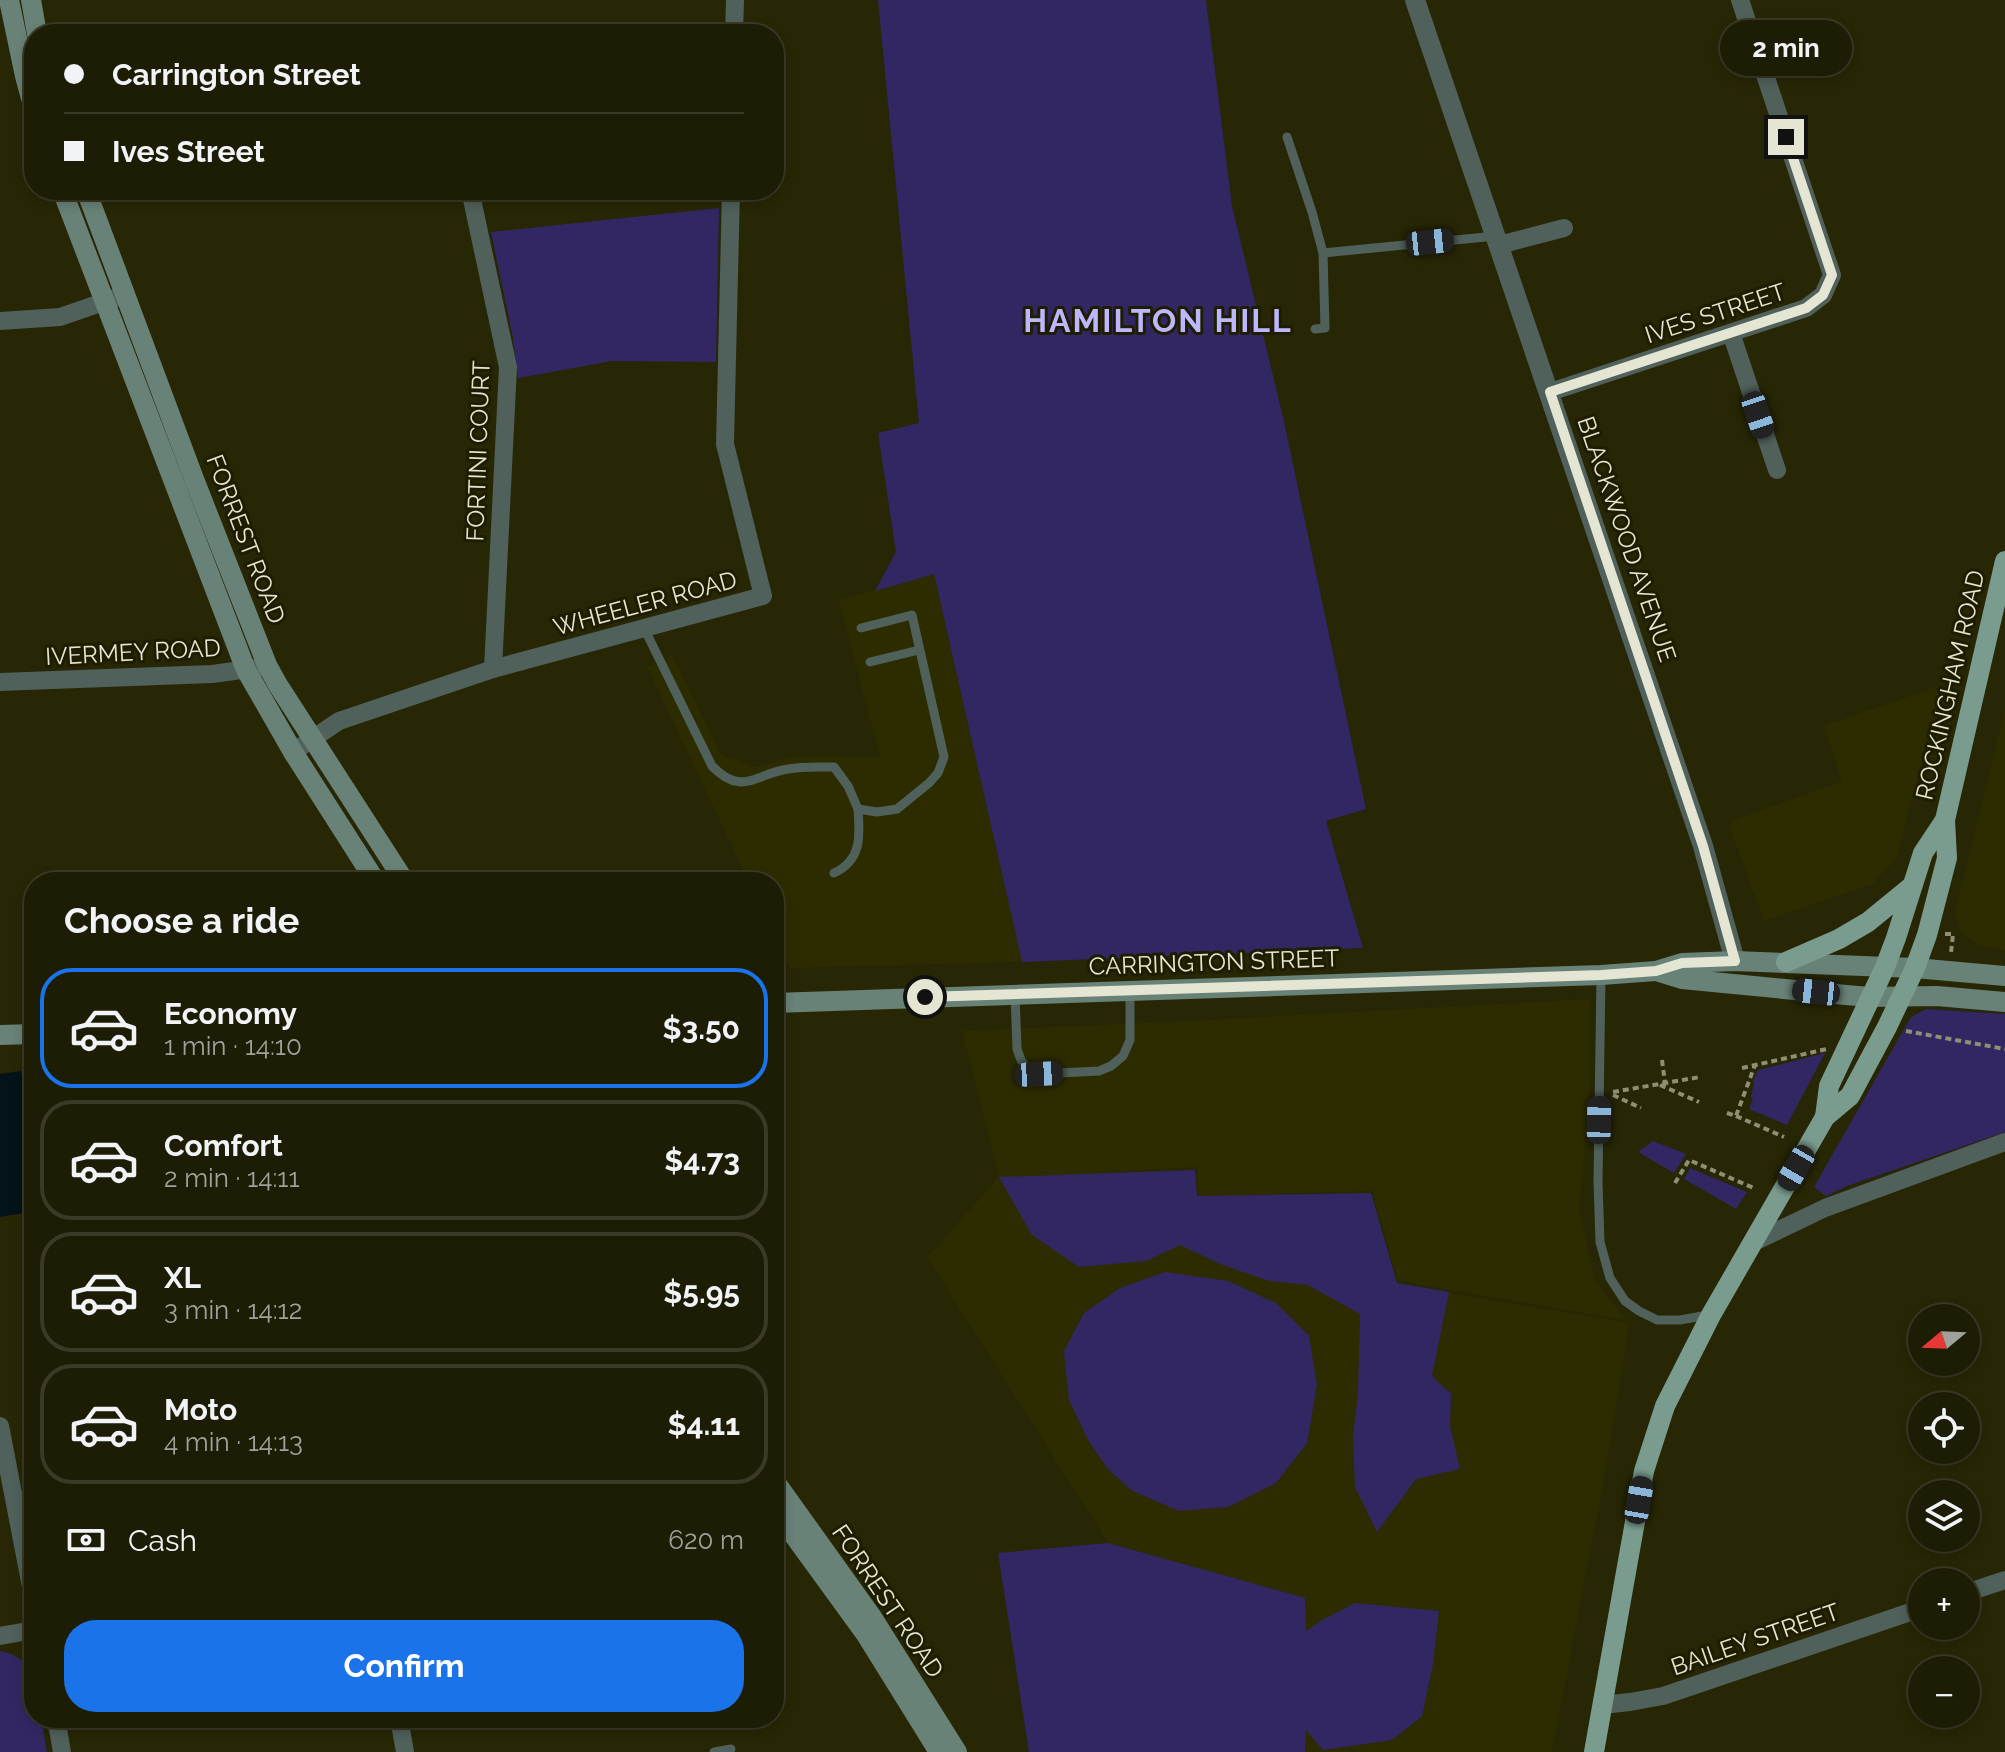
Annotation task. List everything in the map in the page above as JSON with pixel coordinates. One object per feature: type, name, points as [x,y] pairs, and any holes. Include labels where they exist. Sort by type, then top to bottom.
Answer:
[{"type":"main road","points":[[7,9],[24,60]]},
{"type":"main road","name":"FORREST ROAD","points":[[66,200],[246,670],[293,752],[370,872]]},
{"type":"main road","name":"FORREST ROAD","points":[[90,200],[267,665],[399,872]]},
{"type":"main road","name":"ROCKINGHAM ROAD","points":[[1594,1752],[1644,1471],[1665,1406],[1711,1315],[1825,1117],[1850,1096],[1902,997],[1927,935],[1947,858],[1945,820],[2005,561]]},
{"type":"main road","name":"ROCKINGHAM ROAD","points":[[1825,1117],[1829,1086],[1885,967],[1923,853],[1945,820]]},
{"type":"main road","points":[[1786,962],[1839,939],[1868,922],[1914,884]]},
{"type":"main road","name":"CARRINGTON STREET","points":[[784,1003],[1601,975],[1656,971],[1682,963],[1735,961],[1915,968],[2005,976]]},
{"type":"main road","name":"CARRINGTON STREET","points":[[1656,971],[1682,979],[1870,997],[1937,996],[2005,1002]]},
{"type":"main road","points":[[0,1035],[24,1034]]},
{"type":"main road","name":"FORREST ROAD","points":[[784,1494],[872,1617],[957,1752]]},
{"type":"main road","name":"FORREST ROAD","points":[[784,1522],[865,1633],[939,1752]]},
{"type":"street","points":[[734,24],[735,0]]},
{"type":"street","name":"BLACKWOOD AVENUE","points":[[1415,0],[1703,846],[1735,961]]},
{"type":"street","name":"IVES STREET","points":[[1550,392],[1806,308],[1823,295],[1832,275],[1740,0]]},
{"type":"street","points":[[7,9],[32,5]]},
{"type":"street","name":"FORTINI COURT","points":[[472,200],[508,367],[493,669]]},
{"type":"street","name":"WHEELER ROAD","points":[[293,752],[339,721],[493,669],[763,596],[725,444],[731,200]]},
{"type":"street","points":[[1497,240],[1564,228]]},
{"type":"street","points":[[0,321],[60,317],[126,294]]},
{"type":"street","points":[[1731,333],[1777,470]]},
{"type":"street","name":"IVERMEY ROAD","points":[[0,682],[212,674],[267,665]]},
{"type":"street","points":[[1752,1243],[1825,1208],[2005,1142]]},
{"type":"street","points":[[0,1426],[24,1550]]},
{"type":"street","points":[[1980,1588],[2005,1580]]},
{"type":"street","name":"BAILEY STREET","points":[[1602,1705],[1663,1696],[1908,1613]]},
{"type":"street","points":[[0,1636],[24,1632]]},
{"type":"street","points":[[58,1728],[62,1752]]},
{"type":"street","points":[[401,1728],[405,1752]]},
{"type":"lane","points":[[1287,137],[1323,253],[1325,328],[1315,329]]},
{"type":"lane","points":[[1323,253],[1497,240]]},
{"type":"lane","points":[[858,809],[877,812],[897,809],[929,783],[938,773],[944,757],[912,615],[861,628]]},
{"type":"lane","points":[[644,628],[712,766],[723,778],[735,782],[749,781],[788,769],[834,767],[848,786],[858,809],[860,836],[854,856],[846,868],[834,873]]},
{"type":"lane","points":[[870,662],[919,650]]},
{"type":"lane","points":[[1601,975],[1598,1182],[1600,1242],[1610,1278],[1625,1301],[1657,1320],[1711,1315]]},
{"type":"lane","points":[[1015,994],[1017,1049],[1028,1070],[1039,1074],[1099,1071],[1123,1056],[1130,1040],[1130,991]]},
{"type":"lane","points":[[714,1752],[731,1749]]},
{"type":"path","points":[[1915,1033],[2005,1049]]},
{"type":"path","points":[[1742,1068],[1833,1048]]},
{"type":"path","points":[[1662,1060],[1665,1083]]},
{"type":"path","points":[[1736,1116],[1755,1065]]},
{"type":"path","points":[[1641,1108],[1613,1094],[1700,1077]]},
{"type":"path","points":[[1658,1085],[1699,1102]]},
{"type":"path","points":[[1727,1113],[1784,1137]]},
{"type":"path","points":[[1675,1183],[1689,1160],[1756,1189]]},
{"type":"shaded area","points":[[878,0],[1206,0],[1232,206],[1283,417],[1366,809],[1326,821],[1363,948],[1022,962],[934,574],[875,591],[896,552],[878,433],[919,423]]},
{"type":"shaded area","points":[[719,208],[716,362],[612,361],[518,378],[491,232]]},
{"type":"shaded area","points":[[934,574],[1022,962],[790,968],[784,956],[784,872],[744,872],[647,667],[672,655],[721,755],[725,757],[756,767],[790,757],[880,757],[839,600]]},
{"type":"shaded area","points":[[1941,685],[1897,858],[1872,884],[1764,921],[1729,825],[1737,819],[1842,781],[1824,726]]},
{"type":"shaded area","points":[[2005,709],[2005,951],[1978,945],[1960,931],[1955,912]]},
{"type":"shaded area","points":[[1589,999],[1589,1103],[1579,1209],[1595,1280],[1626,1320],[1398,1281],[1372,1191],[1220,1195],[1371,1193],[1397,1284],[1629,1323],[1607,1463],[1552,1752],[1305,1752],[1305,1599],[1108,1543],[927,1257],[999,1177],[962,1031]],"holes":[[[1197,1167],[1199,1196],[1195,1170],[1086,1173]]]},
{"type":"shaded area","points":[[1926,1009],[2005,1014],[2005,1132],[1826,1196],[1814,1187],[1911,1017]]},
{"type":"shaded area","points":[[1825,1053],[1787,1125],[1749,1109],[1758,1070]]},
{"type":"shaded area","points":[[21,1071],[24,1088],[24,1213],[0,1217],[0,1074]]},
{"type":"shaded area","points":[[1653,1141],[1686,1154],[1674,1173],[1638,1152]]},
{"type":"shaded area","points":[[1690,1168],[1747,1192],[1736,1209],[1684,1179]]},
{"type":"shaded area","points":[[1195,1170],[1197,1196],[1371,1193],[1397,1283],[1449,1292],[1432,1376],[1451,1394],[1450,1426],[1460,1469],[1416,1479],[1377,1532],[1355,1487],[1353,1437],[1358,1392],[1360,1314],[1308,1285],[1269,1281],[1220,1264],[1180,1245],[1146,1261],[1079,1267],[1032,1235],[999,1177]]},
{"type":"shaded area","points":[[1165,1272],[1228,1281],[1276,1303],[1309,1336],[1317,1385],[1307,1443],[1276,1483],[1228,1507],[1179,1511],[1131,1490],[1107,1468],[1088,1440],[1069,1400],[1064,1351],[1084,1313],[1120,1288]]},
{"type":"shaded area","points":[[1108,1543],[1305,1598],[1306,1631],[1355,1603],[1439,1611],[1433,1664],[1422,1716],[1392,1740],[1323,1750],[1306,1730],[1305,1752],[1029,1752],[998,1553]]},
{"type":"shaded area","points":[[0,1651],[24,1664],[24,1728],[43,1728],[47,1752],[0,1752]]},
{"type":"district","name":"HAMILTON HILL","points":[[1158,320]]},
{"type":"route","points":[[925,997],[1601,975],[1656,971],[1682,963],[1735,961],[1703,846],[1550,392],[1806,308],[1823,295],[1832,275],[1786,137]]}]
